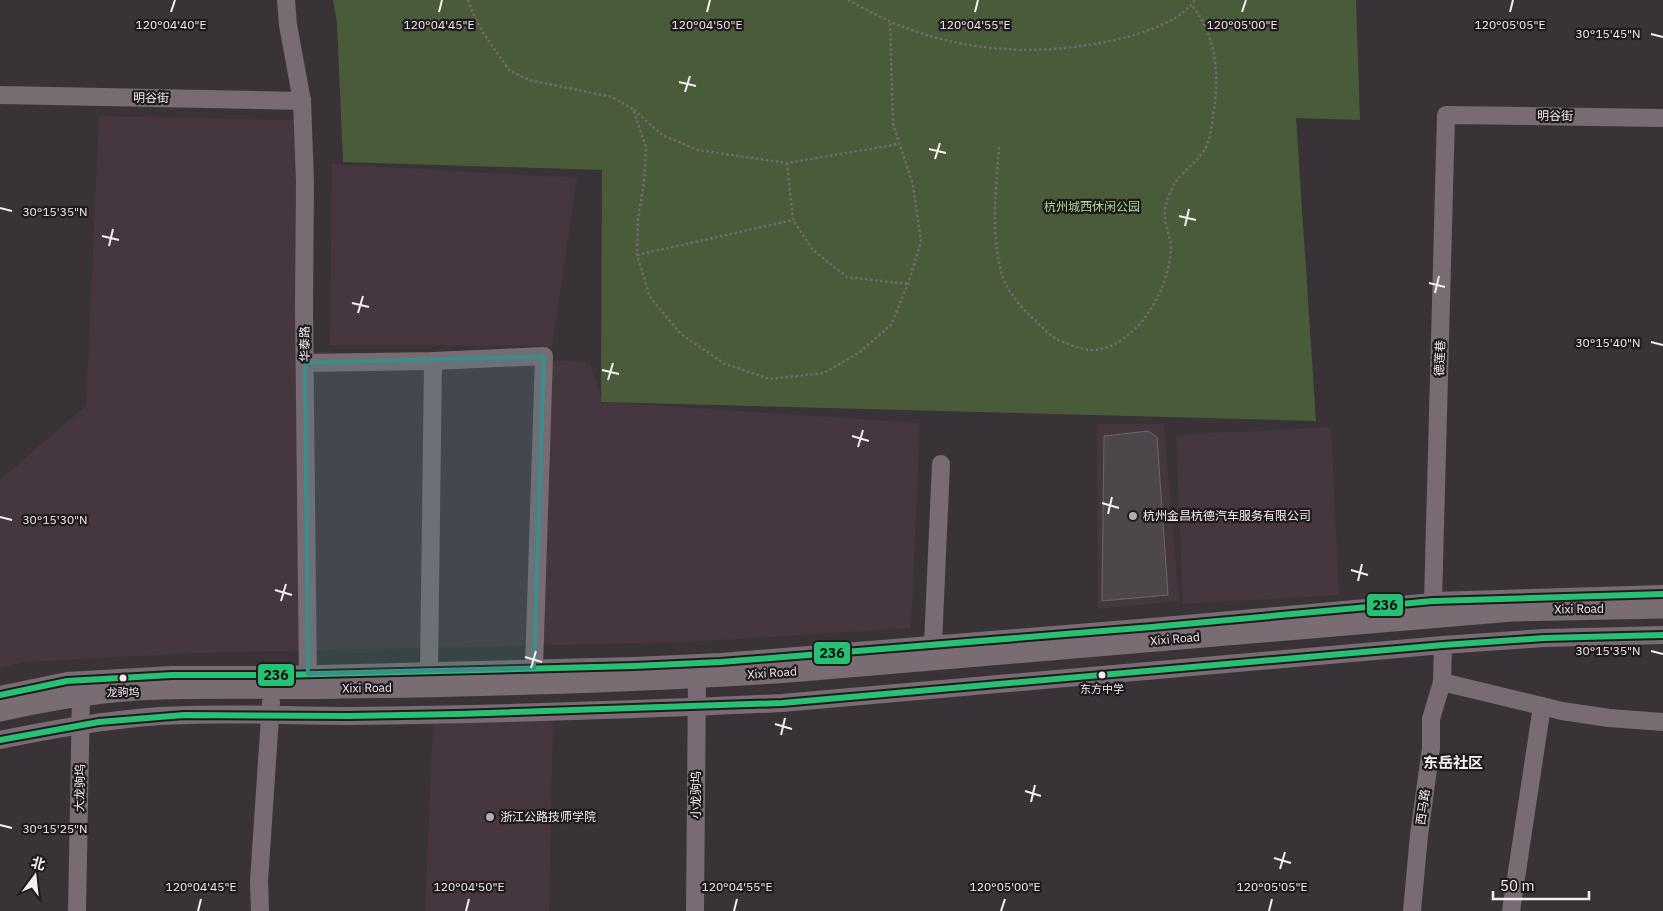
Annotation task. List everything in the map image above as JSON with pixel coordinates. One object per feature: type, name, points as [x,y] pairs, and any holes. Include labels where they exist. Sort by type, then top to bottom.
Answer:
[{"type":"main road","name":"Xixi Road","points":[[0,711],[42,702],[81,711],[136,690],[308,682],[443,687],[696,692],[788,672],[1503,612],[1663,608]]},
{"type":"main road","name":"Xixi Road","points":[[0,724],[81,711],[156,702],[270,709],[444,700],[696,692],[1522,624],[1587,621],[1663,621]]},
{"type":"street","name":"华泰路","points":[[286,0],[288,25],[302,101],[305,181],[304,307],[308,682]]},
{"type":"street","name":"明谷街","points":[[0,95],[302,101]]},
{"type":"street","name":"明谷街","points":[[1446,115],[1663,118]]},
{"type":"street","name":"德莲巷","points":[[1433,601],[1446,115]]},
{"type":"street","points":[[305,363],[433,361],[544,356],[534,668]]},
{"type":"street","points":[[429,671],[433,361]]},
{"type":"street","points":[[933,644],[941,464]]},
{"type":"street","name":"Xixi Road","points":[[0,695],[67,681],[172,675],[308,682],[429,671],[721,662],[1162,626],[1433,601],[1663,594]]},
{"type":"street","name":"Xixi Road","points":[[696,692],[782,703],[1443,645],[1544,638],[1663,635]]},
{"type":"street","name":"西马路","points":[[1412,911],[1430,748],[1431,719],[1442,682],[1443,645]]},
{"type":"street","points":[[1442,682],[1542,706],[1609,718],[1663,722]]},
{"type":"street","name":"小龙驹坞","points":[[696,692],[696,911]]},
{"type":"street","points":[[1511,911],[1542,706]]},
{"type":"street","points":[[260,911],[259,881],[270,709]]},
{"type":"street","name":"Xixi Road","points":[[0,740],[81,711]]},
{"type":"street","name":"大龙驹坞","points":[[77,911],[81,711]]},
{"type":"path","points":[[468,0],[484,34],[508,70],[529,80],[612,96],[633,109],[662,135],[698,150],[787,163],[900,144]]},
{"type":"path","points":[[848,0],[890,21],[930,36],[998,49],[1034,50],[1100,43],[1143,32],[1174,18],[1192,5],[1195,0]]},
{"type":"path","points":[[999,147],[995,246],[1004,281],[1027,313],[1056,339],[1090,350],[1110,347],[1126,337],[1145,318],[1158,296],[1171,248],[1165,224],[1166,203],[1174,184],[1206,148],[1212,126],[1217,79],[1215,58],[1211,40],[1202,19],[1192,5]]},
{"type":"path","points":[[633,109],[646,147],[644,182],[638,219],[638,255],[650,297],[682,334],[725,364],[770,379],[824,373],[860,352],[891,325],[908,284],[921,242],[913,184],[893,124],[890,21]]},
{"type":"path","points":[[787,163],[793,220],[813,250],[847,277],[908,284]]},
{"type":"path","points":[[638,255],[793,220]]},
{"type":"highlighted area","points":[[544,356],[534,668],[308,674],[305,363]]},
{"type":"shaded area","points":[[99,116],[297,120],[298,351],[590,362],[602,402],[920,423],[911,628],[689,642],[194,653],[25,662],[0,668],[0,480],[86,406]]},
{"type":"shaded area","points":[[332,164],[577,178],[552,346],[330,345]]},
{"type":"shaded area","name":"杭州金昌杭德汽车服务有限公司","points":[[1097,424],[1164,424],[1179,601],[1098,609]]},
{"type":"shaded area","points":[[1331,427],[1339,595],[1183,604],[1176,435]]},
{"type":"shaded area","name":"浙江公路技师学院","points":[[553,718],[549,911],[425,911],[433,722]]},
{"type":"green space","name":"杭州城西休闲公园","points":[[333,0],[1356,0],[1360,120],[1296,118],[1316,421],[601,402],[602,170],[343,162],[337,23]]},
{"type":"building","name":"杭州金昌杭德汽车服务有限公司","points":[[1148,431],[1157,437],[1168,595],[1102,601],[1104,436]]},
{"type":"transit line","name":"236","points":[[0,695],[67,681],[172,675],[279,675],[721,662],[1152,627],[1433,601],[1663,594]]},
{"type":"transit line","name":"236","points":[[0,740],[99,722],[184,715],[349,716],[457,714],[782,703],[1443,645],[1544,638],[1663,635]]},
{"type":"place","name":"杭州金昌杭德汽车服务有限公司","points":[[1133,516]]},
{"type":"place","name":"东方中学","points":[[1102,675]]},
{"type":"place","name":"龙驹坞","points":[[123,678]]},
{"type":"place","name":"浙江公路技师学院","points":[[490,817]]},
{"type":"district","name":"东岳社区","points":[[1453,763]]}]
